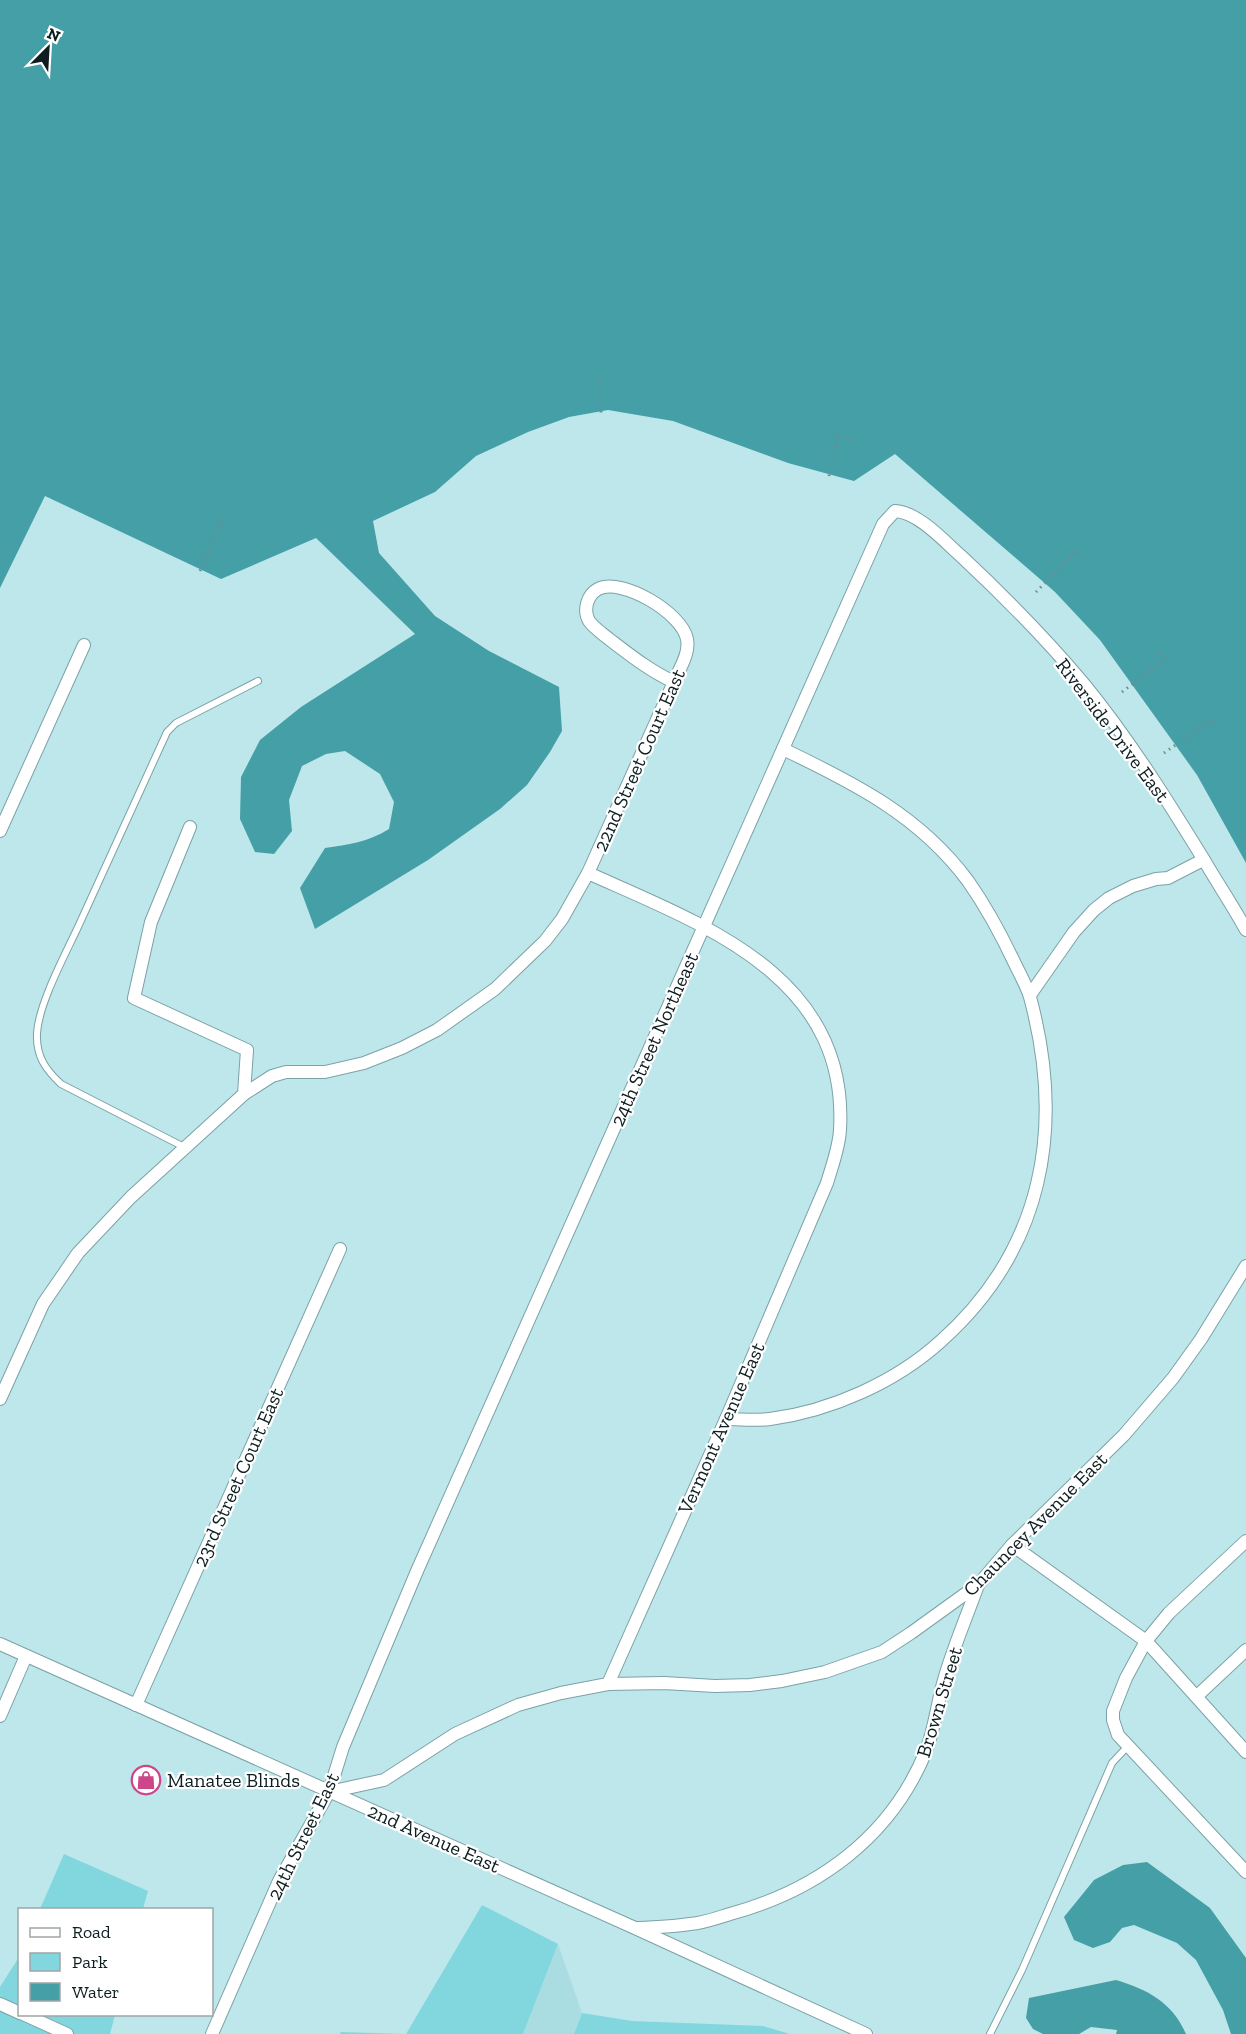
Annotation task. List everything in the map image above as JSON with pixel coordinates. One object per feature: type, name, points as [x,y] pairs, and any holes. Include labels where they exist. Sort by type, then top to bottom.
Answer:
[{"type":"street","name":"24th Street Northeast","points":[[417,1571],[883,524],[895,511]]},
{"type":"street","name":"Riverside Drive East","points":[[895,511],[903,511],[914,516],[949,545],[999,592],[1084,684],[1186,829],[1246,930]]},
{"type":"street","name":"22nd Street Court East","points":[[0,1399],[43,1304],[78,1253],[131,1197],[244,1094],[272,1076],[286,1072],[325,1072],[364,1063],[402,1048],[437,1030],[495,989],[529,958],[562,919],[588,873],[674,682],[687,651],[685,633],[677,621],[651,600],[618,588],[603,587],[591,594],[586,604],[586,615],[593,626],[646,668],[674,682]]},
{"type":"street","points":[[0,831],[84,645]]},
{"type":"street","points":[[726,1419],[769,1420],[846,1398],[901,1373],[926,1354],[963,1322],[998,1276],[1028,1218],[1044,1155],[1047,1094],[1030,995],[987,910],[966,880],[932,840],[900,813],[865,790],[783,749]]},
{"type":"street","points":[[190,827],[151,922],[134,998],[247,1050],[244,1094]]},
{"type":"street","points":[[1030,995],[1074,932],[1094,910],[1109,898],[1133,886],[1168,878],[1203,860]]},
{"type":"street","name":"Vermont Avenue East","points":[[588,873],[687,917],[736,945],[771,970],[794,991],[812,1017],[826,1045],[836,1075],[840,1103],[838,1141],[827,1183],[726,1419],[608,1684]]},
{"type":"street","name":"23rd Street Court East","points":[[136,1705],[340,1249]]},
{"type":"street","name":"Chauncey Avenue East","points":[[608,1684],[750,1685],[782,1681],[825,1672],[882,1652],[939,1615],[979,1584],[1012,1545],[1124,1435],[1173,1378],[1201,1339],[1246,1266]]},
{"type":"street","points":[[1246,1541],[1169,1613],[1146,1641],[1126,1678],[1113,1711],[1116,1731],[1128,1746],[1246,1872]]},
{"type":"street","points":[[1012,1545],[1146,1641],[1246,1752]]},
{"type":"street","name":"24th Street East","points":[[212,2034],[279,1881],[329,1792],[343,1747],[417,1571]]},
{"type":"street","name":"Brown Street","points":[[634,1928],[692,1924],[747,1910],[810,1882],[855,1852],[873,1834],[910,1782],[926,1750],[944,1677],[979,1584]]},
{"type":"street","name":"2nd Avenue East","points":[[0,1644],[866,2034]]},
{"type":"street","points":[[1197,1696],[1246,1650]]},
{"type":"street","points":[[0,1716],[26,1656]]},
{"type":"street","points":[[329,1792],[384,1780],[455,1734],[518,1705],[561,1693],[608,1684]]},
{"type":"street","points":[[0,2004],[18,2013]]},
{"type":"street","points":[[26,2016],[67,2034]]},
{"type":"lane","points":[[185,1148],[61,1084],[45,1069],[39,1051],[37,1034],[40,1014],[62,960],[167,732],[176,723],[258,681]]},
{"type":"lane","points":[[990,2034],[1022,1970],[1112,1763],[1128,1746]]},
{"type":"path","points":[[600,375],[601,413]]},
{"type":"path","points":[[829,476],[838,435],[854,439]]},
{"type":"path","points":[[200,571],[223,520],[214,516]]},
{"type":"path","points":[[1036,592],[1076,551],[1082,558]]},
{"type":"path","points":[[1122,692],[1165,659],[1157,651]]},
{"type":"path","points":[[1164,753],[1212,720],[1216,726]]},
{"type":"shaded area","points":[[558,1944],[582,2013],[574,2034],[523,2034]]},
{"type":"green space","points":[[64,1854],[148,1891],[143,1908],[40,1908]]},
{"type":"green space","points":[[482,1905],[558,1944],[523,2034],[406,2034]]},
{"type":"green space","points":[[18,1959],[18,2016],[115,2016],[110,2034],[0,2034],[0,1987]]},
{"type":"green space","points":[[582,2013],[632,2021],[763,2026],[790,2034],[574,2034]]},
{"type":"green space","points":[[341,2032],[406,2034],[340,2034]]},
{"type":"water","points":[[0,0],[1246,0],[1246,863],[1197,775],[1100,640],[1055,592],[895,454],[854,481],[788,463],[673,421],[608,410],[569,417],[528,432],[476,456],[435,492],[373,521],[379,553],[435,616],[489,651],[559,687],[562,731],[527,785],[500,809],[428,860],[315,929],[300,888],[325,848],[366,840],[389,829],[394,802],[380,774],[345,751],[326,754],[302,766],[289,800],[292,831],[274,854],[255,852],[240,819],[241,777],[260,740],[301,707],[415,634],[316,538],[221,579],[45,496],[0,588]]},
{"type":"water","points":[[1147,1862],[1210,1908],[1246,1958],[1246,2034],[1231,2034],[1223,2010],[1196,1960],[1177,1943],[1134,1925],[1122,1928],[1110,1942],[1093,1948],[1074,1940],[1064,1917],[1094,1880],[1123,1865]]},
{"type":"water","points":[[1116,1980],[1158,1999],[1174,2014],[1186,2034],[1116,2034],[1117,2030],[1091,2027],[1079,2034],[1043,2034],[1033,2029],[1026,2018],[1029,1998]]},
{"type":"place","name":"Manatee Blinds","points":[[146,1780]]}]
